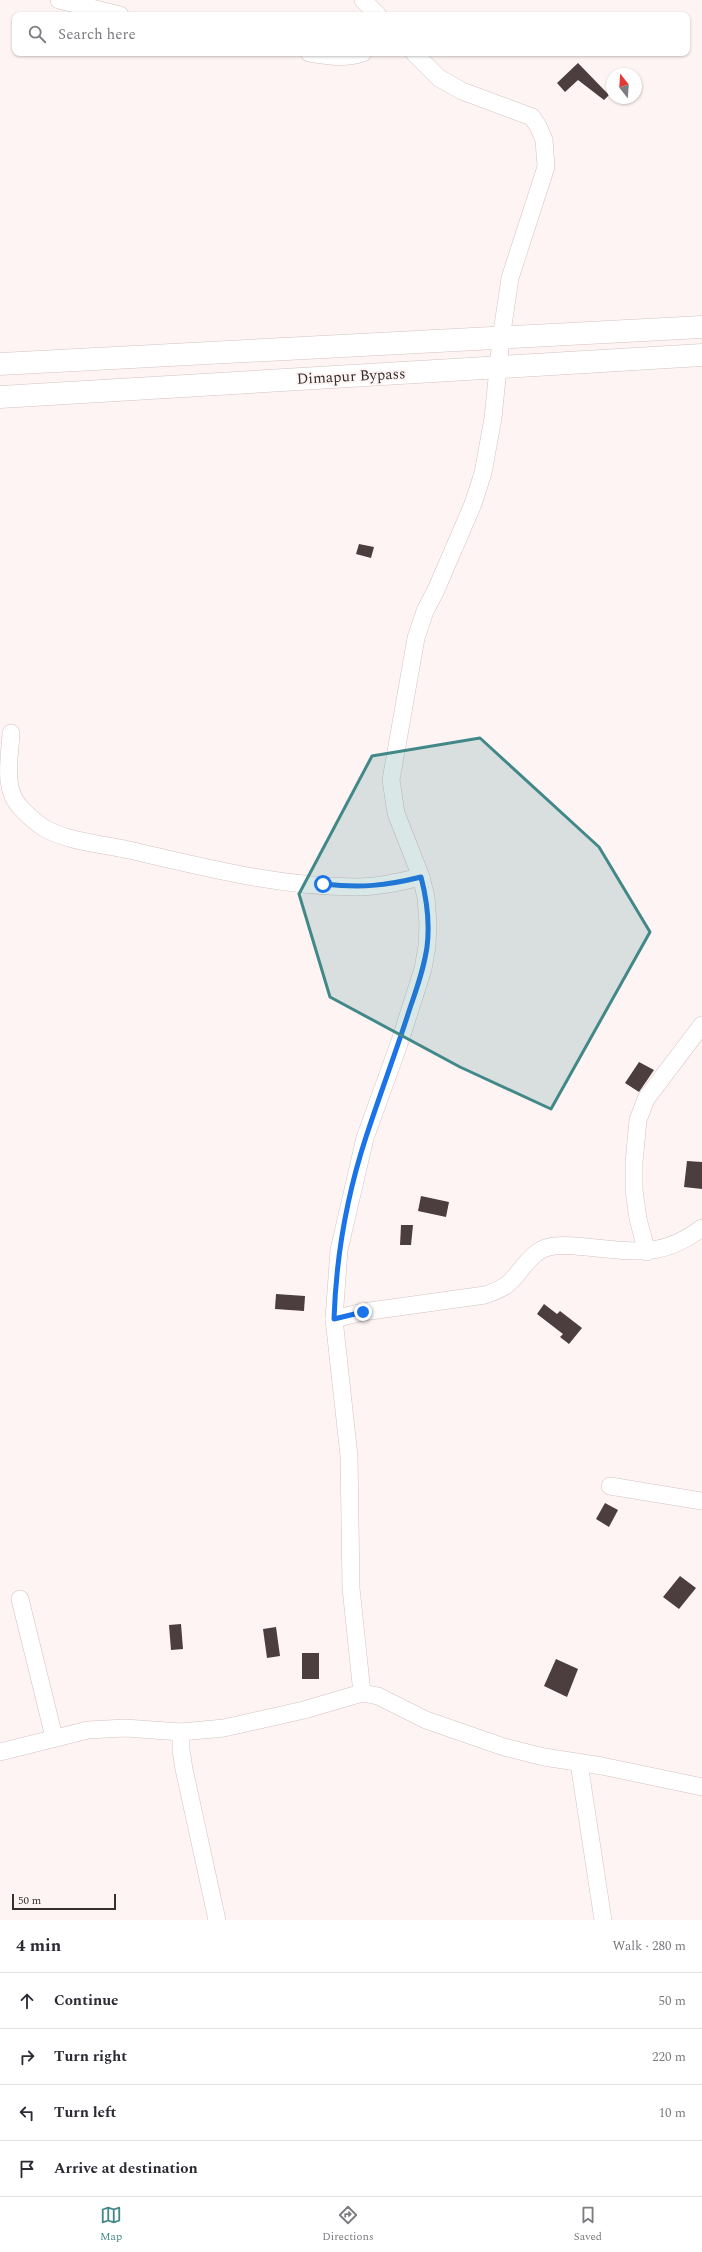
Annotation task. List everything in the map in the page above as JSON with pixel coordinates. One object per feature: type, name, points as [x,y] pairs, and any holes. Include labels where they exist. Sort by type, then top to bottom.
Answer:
[{"type":"highway","name":"Dimapur Bypass","points":[[0,364],[702,327]]},
{"type":"highway","name":"Dimapur Bypass","points":[[0,396],[702,355]]},
{"type":"street","points":[[58,0],[108,12]]},
{"type":"street","points":[[364,0],[375,12]]},
{"type":"street","points":[[328,56],[352,56]]},
{"type":"street","points":[[362,1693],[351,1588],[349,1456],[334,1319],[339,1250],[363,1146],[399,1044],[426,954],[428,924],[426,898],[421,877],[396,813],[391,780],[416,638],[425,611],[436,590],[473,504],[483,473],[493,418],[501,338],[510,278],[546,167],[544,140],[532,117],[462,91],[440,78],[417,56]]},
{"type":"street","points":[[11,733],[9,783],[12,797],[21,808],[44,828],[71,838],[223,871],[292,882],[355,887],[385,886],[421,877]]},
{"type":"street","points":[[647,1252],[638,1219],[634,1190],[634,1162],[638,1120],[646,1100],[702,1025]]},
{"type":"street","points":[[334,1319],[363,1312],[485,1295],[499,1290],[508,1283],[528,1261],[541,1250],[551,1246],[647,1252],[673,1245],[690,1237],[702,1228]]},
{"type":"street","points":[[610,1486],[702,1501]]},
{"type":"street","points":[[20,1599],[54,1737]]},
{"type":"street","points":[[0,1752],[54,1737],[88,1730],[125,1728],[181,1732],[224,1728],[304,1710],[362,1693],[378,1696],[426,1720],[504,1747],[702,1787]]},
{"type":"street","points":[[181,1732],[181,1750],[184,1769],[217,1920]]},
{"type":"street","points":[[579,1763],[604,1920]]},
{"type":"highlighted area","points":[[480,738],[599,847],[650,932],[551,1109],[460,1067],[330,997],[299,894],[372,756]]},
{"type":"building","points":[[578,63],[606,92],[606,98],[604,100],[578,80],[565,92],[557,83]]},
{"type":"building","points":[[359,544],[374,547],[371,558],[356,554]]},
{"type":"building","points":[[639,1062],[654,1070],[639,1092],[625,1083]]},
{"type":"building","points":[[687,1161],[702,1162],[702,1189],[684,1187]]},
{"type":"building","points":[[421,1196],[449,1202],[446,1217],[418,1211]]},
{"type":"building","points":[[401,1225],[413,1225],[411,1245],[400,1245]]},
{"type":"building","points":[[276,1294],[305,1296],[304,1311],[275,1309]]},
{"type":"building","points":[[544,1304],[557,1314],[560,1311],[582,1328],[569,1344],[560,1337],[563,1334],[537,1314]]},
{"type":"building","points":[[605,1503],[618,1510],[609,1527],[596,1519]]},
{"type":"building","points":[[680,1576],[696,1588],[679,1609],[663,1597]]},
{"type":"building","points":[[181,1624],[183,1649],[171,1650],[169,1625]]},
{"type":"building","points":[[276,1627],[280,1656],[267,1658],[263,1629]]},
{"type":"building","points":[[302,1653],[319,1653],[319,1679],[302,1679]]},
{"type":"building","points":[[556,1659],[578,1669],[567,1697],[544,1686]]},
{"type":"route","points":[[323,884],[355,887],[385,886],[421,877],[426,898],[428,924],[427,946],[423,969],[399,1044],[365,1138],[339,1250],[334,1319],[363,1312]]}]
